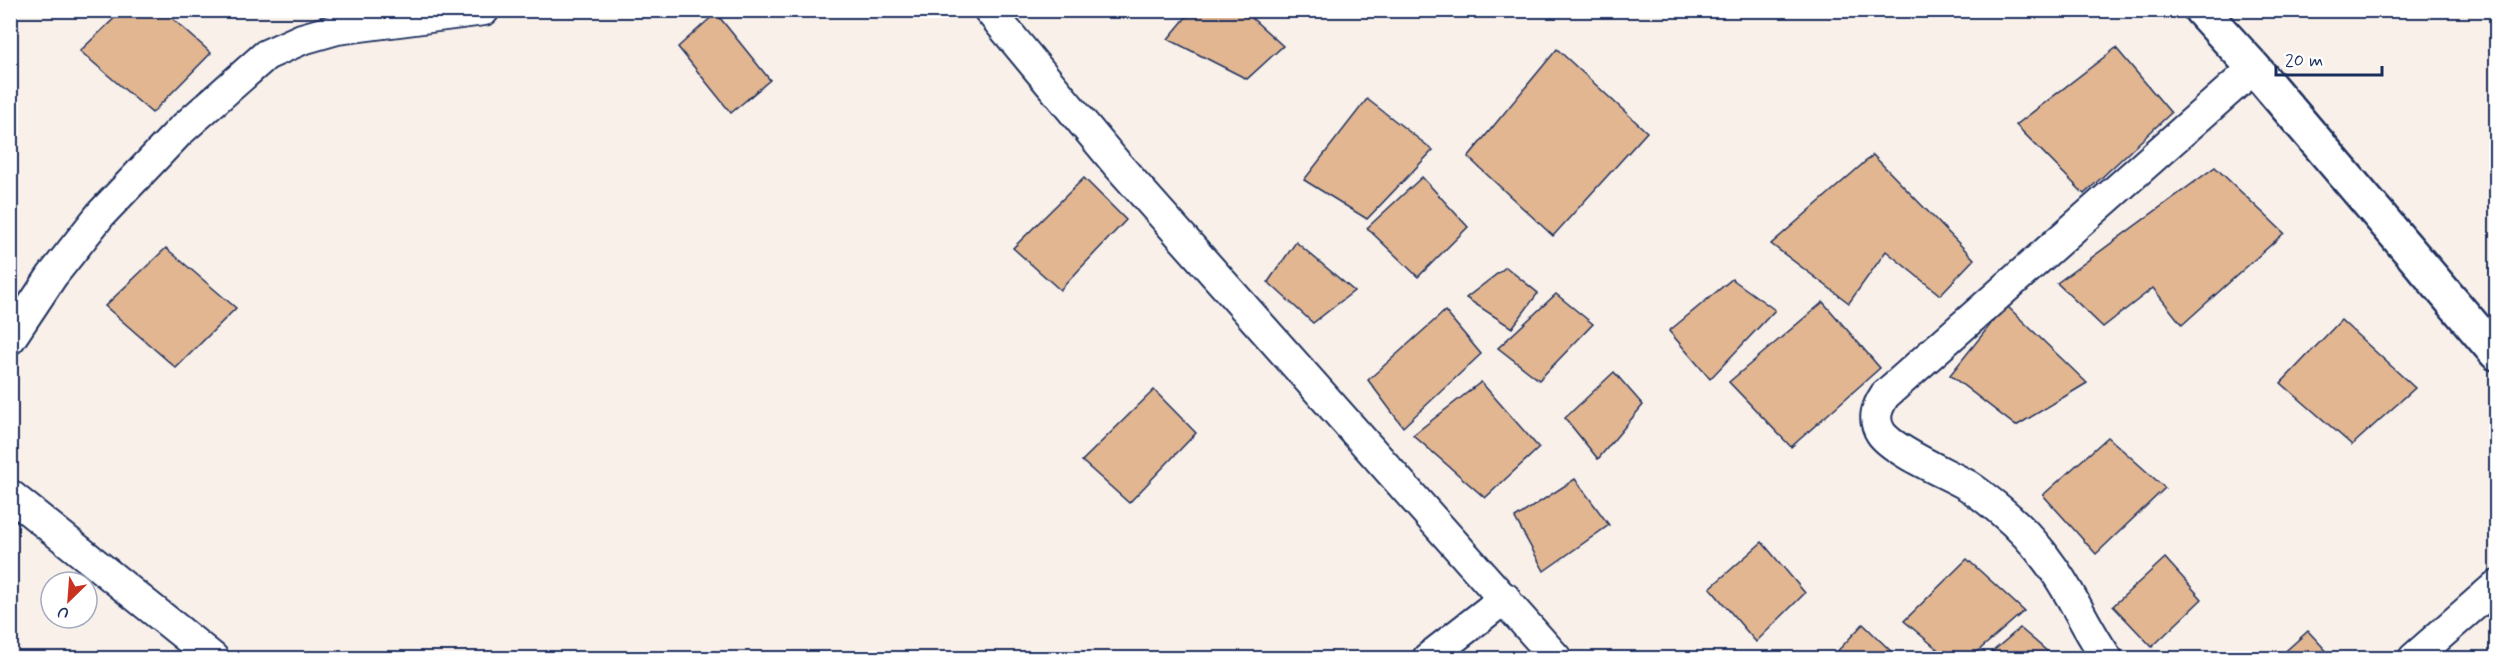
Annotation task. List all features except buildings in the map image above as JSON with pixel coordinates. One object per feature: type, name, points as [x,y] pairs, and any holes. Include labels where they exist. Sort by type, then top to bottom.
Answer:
[{"type":"main road","points":[[2201,10],[2254,68],[2496,353]]},
{"type":"street","points":[[10,339],[52,276],[101,214],[179,132],[266,55],[302,39],[338,29],[484,10]]},
{"type":"street","points":[[989,10],[1116,164],[1505,598],[1556,658]]},
{"type":"street","points":[[2107,658],[2084,624],[2052,566],[2030,539],[1969,486],[1892,444],[1881,433],[1876,421],[1877,407],[1885,395],[2254,68]]},
{"type":"street","points":[[10,495],[213,658]]},
{"type":"street","points":[[2414,658],[2496,586]]},
{"type":"street","points":[[1428,658],[1505,598]]}]
